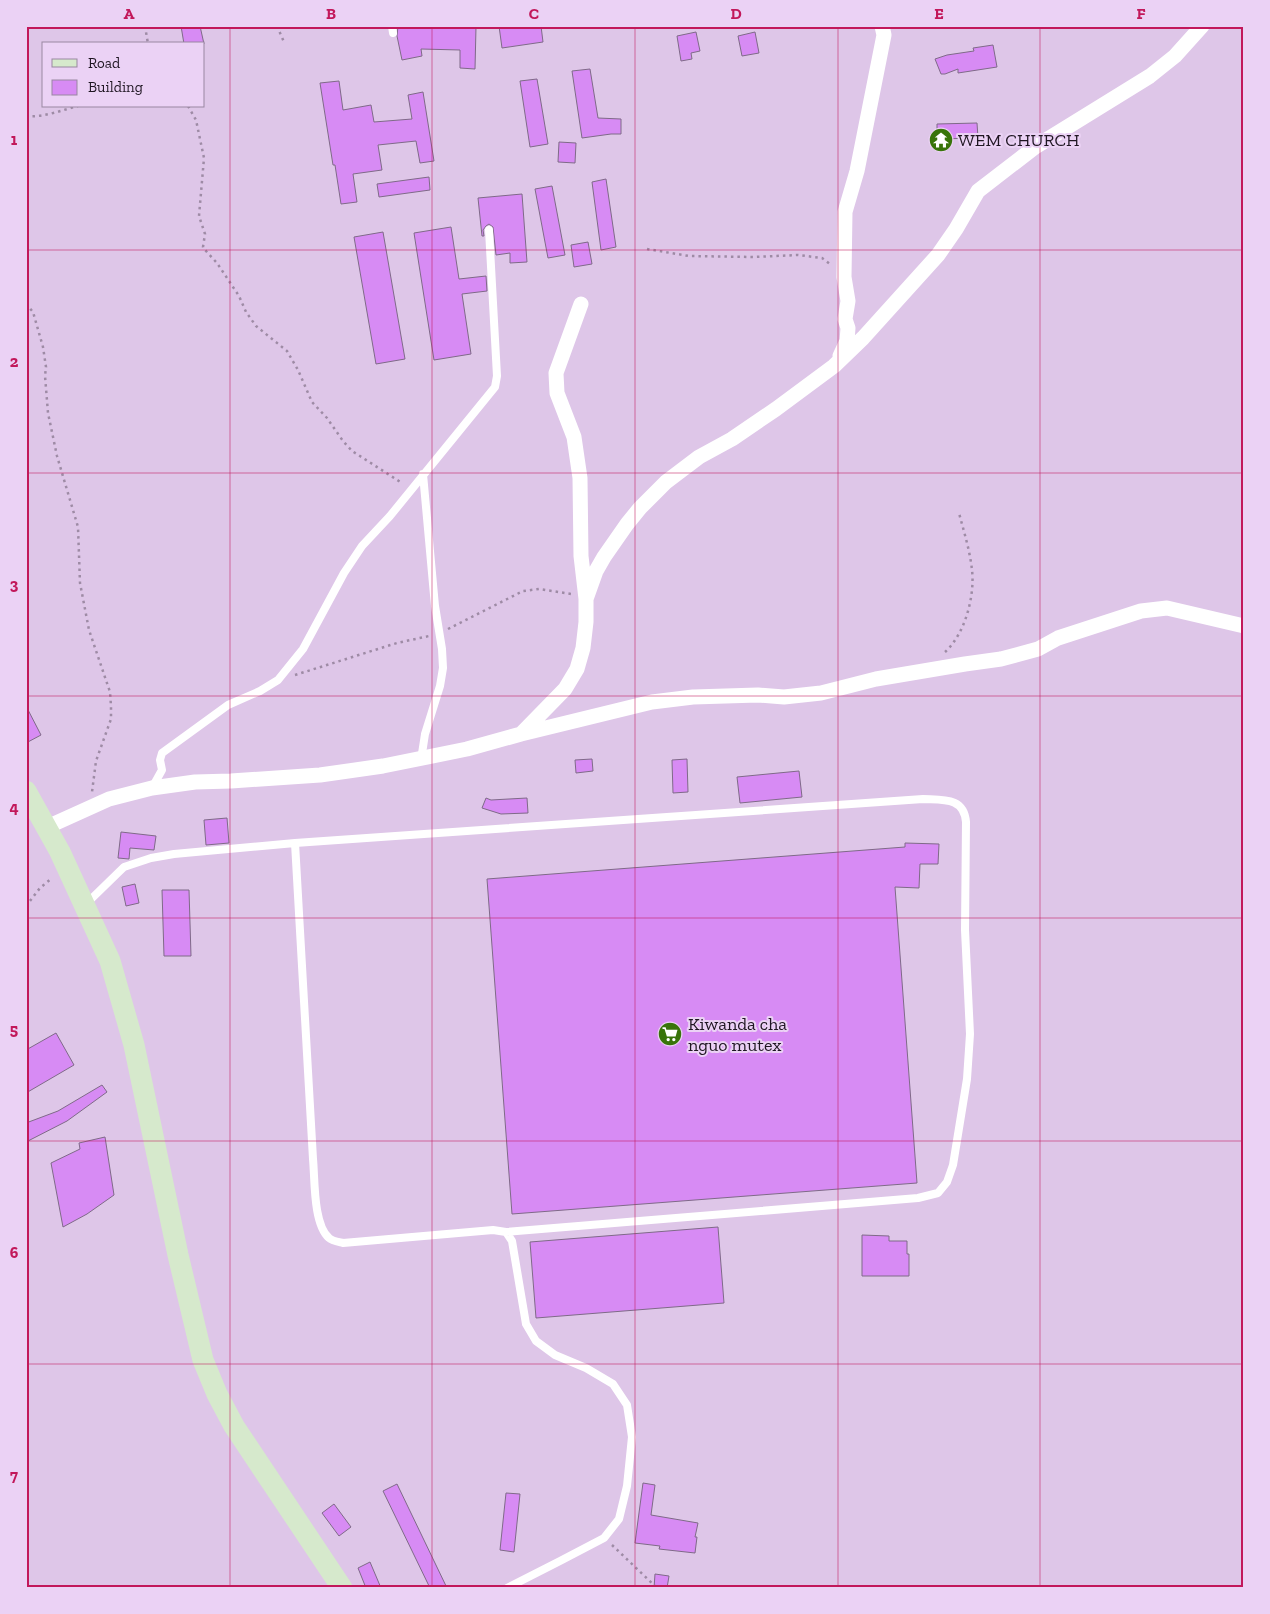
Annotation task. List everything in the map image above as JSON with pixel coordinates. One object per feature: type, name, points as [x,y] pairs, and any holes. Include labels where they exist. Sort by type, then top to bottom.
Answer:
[{"type":"street","points":[[834,366],[848,341],[848,328],[845,319],[848,301],[844,277],[845,212],[857,171],[870,107],[884,35],[882,26]]},
{"type":"street","points":[[586,599],[596,571],[640,508],[666,482],[699,458],[732,439],[776,409],[834,366],[863,338],[938,255],[978,191],[1035,147],[1150,76],[1175,56],[1202,26]]},
{"type":"street","points":[[521,734],[565,689],[577,669],[583,648],[586,599],[581,556],[580,478],[574,437],[557,393],[556,373],[581,304]]},
{"type":"street","points":[[47,827],[109,800],[152,788],[195,782],[320,775],[383,766],[467,750],[521,734],[652,702],[693,696],[758,695],[784,697],[821,693],[876,679],[1001,659],[1038,649],[1058,638],[1120,617],[1156,609],[1166,608],[1244,626]]},
{"type":"street","points":[[26,791],[67,867],[110,961],[134,1045],[176,1246],[203,1360],[217,1394],[234,1426],[342,1588]]},
{"type":"lane","points":[[152,788],[162,770],[160,760],[162,753],[228,705],[260,691],[278,680],[304,648],[344,573],[362,546],[390,516],[494,387],[497,376],[489,230]]},
{"type":"lane","points":[[421,760],[425,734],[440,686],[443,668],[440,633],[435,606],[423,474]]},
{"type":"lane","points":[[85,905],[124,867],[138,861],[174,854],[295,842],[923,799],[952,801],[961,806],[965,812],[965,930],[970,1034],[967,1079],[953,1165],[947,1182],[938,1193],[918,1198],[506,1232],[492,1230],[343,1243],[330,1239],[322,1230],[317,1210],[295,842]]},
{"type":"lane","points":[[506,1232],[512,1241],[526,1324],[536,1340],[556,1354],[586,1368],[613,1384],[627,1405],[632,1437],[627,1486],[619,1519],[604,1538],[507,1588]]},
{"type":"path","points":[[145,26],[148,42]]},
{"type":"path","points":[[277,26],[284,42]]},
{"type":"path","points":[[26,116],[35,117],[70,108]]},
{"type":"path","points":[[189,108],[196,120],[204,158],[199,216],[205,234],[203,247],[217,263],[239,296],[252,322],[261,332],[286,351],[298,370],[312,402],[327,418],[343,441],[358,455],[411,489]]},
{"type":"path","points":[[647,249],[689,256],[753,258],[788,255],[822,258],[844,277]]},
{"type":"path","points":[[26,304],[33,312],[43,348],[48,413],[59,465],[78,527],[80,583],[89,630],[111,699],[111,720],[96,760],[89,808]]},
{"type":"path","points":[[926,670],[949,649],[968,615],[972,593],[972,570],[959,513]]},
{"type":"path","points":[[278,680],[398,643],[440,633],[523,591],[539,589],[558,591],[586,599]]},
{"type":"path","points":[[26,906],[40,888],[67,867]]},
{"type":"path","points":[[604,1538],[657,1588]]},
{"type":"building","points":[[181,26],[200,26],[204,42],[184,42]]},
{"type":"building","points":[[398,26],[476,27],[475,69],[460,68],[460,50],[421,49],[422,56],[402,60],[397,36]]},
{"type":"building","points":[[499,26],[541,26],[543,42],[502,48]]},
{"type":"building","points":[[696,32],[700,51],[691,53],[692,59],[681,61],[677,36]]},
{"type":"building","points":[[755,32],[759,53],[742,56],[738,36]]},
{"type":"building","points":[[993,45],[997,67],[958,73],[958,69],[941,74],[935,59],[947,55],[974,51],[973,48]]},
{"type":"building","points":[[590,69],[598,118],[621,119],[621,134],[582,138],[572,71]]},
{"type":"building","points":[[537,79],[548,144],[530,147],[520,81]]},
{"type":"building","points":[[339,81],[343,110],[371,105],[374,122],[412,119],[408,95],[423,92],[434,161],[420,163],[416,141],[378,145],[382,170],[353,174],[357,202],[341,204],[320,83]]},
{"type":"building","name":"WEM CHURCH","points":[[977,123],[978,138],[937,139],[937,124]]},
{"type":"building","points":[[559,142],[576,143],[575,163],[558,162]]},
{"type":"building","points":[[429,177],[430,190],[379,197],[377,184]]},
{"type":"building","points":[[606,179],[616,247],[601,250],[592,182]]},
{"type":"building","points":[[552,186],[565,255],[548,258],[535,189]]},
{"type":"building","points":[[522,194],[527,262],[510,263],[510,253],[496,255],[493,227],[489,224],[486,226],[483,230],[484,236],[482,236],[478,198]]},
{"type":"building","points":[[451,227],[459,279],[486,276],[487,291],[462,294],[471,354],[434,360],[414,233]]},
{"type":"building","points":[[383,232],[405,359],[376,364],[354,237]]},
{"type":"building","points":[[588,242],[592,264],[574,267],[571,245]]},
{"type":"building","points":[[26,706],[41,735],[26,743]]},
{"type":"building","points":[[592,759],[593,771],[576,773],[575,760]]},
{"type":"building","points":[[687,759],[688,792],[673,793],[672,760]]},
{"type":"building","points":[[799,771],[802,797],[740,803],[737,777]]},
{"type":"building","points":[[486,798],[491,800],[527,798],[528,813],[501,814],[482,808]]},
{"type":"building","points":[[227,818],[229,843],[206,845],[204,820]]},
{"type":"building","points":[[121,832],[156,836],[154,850],[130,848],[129,859],[118,858]]},
{"type":"building","points":[[905,843],[939,844],[938,864],[920,864],[919,888],[895,887],[917,1183],[512,1214],[487,879],[905,847]]},
{"type":"building","points":[[135,884],[139,903],[126,906],[122,887]]},
{"type":"building","points":[[162,890],[189,890],[191,956],[164,956]]},
{"type":"building","points":[[56,1033],[74,1065],[26,1093],[26,1050]]},
{"type":"building","points":[[102,1085],[107,1092],[67,1121],[26,1142],[26,1123],[58,1111]]},
{"type":"building","points":[[105,1137],[114,1195],[87,1214],[63,1227],[51,1163],[80,1149],[79,1143]]},
{"type":"building","points":[[718,1227],[724,1303],[536,1318],[530,1242]]},
{"type":"building","points":[[862,1235],[889,1236],[889,1241],[907,1241],[909,1276],[862,1276]]},
{"type":"building","points":[[643,1483],[655,1485],[651,1515],[698,1523],[695,1537],[697,1537],[695,1553],[659,1549],[660,1546],[635,1543]]},
{"type":"building","points":[[397,1484],[447,1588],[430,1588],[383,1491]]},
{"type":"building","points":[[506,1493],[520,1494],[514,1552],[500,1550]]},
{"type":"building","points":[[334,1504],[351,1527],[339,1536],[322,1513]]},
{"type":"building","points":[[370,1562],[381,1588],[366,1588],[358,1568]]},
{"type":"building","points":[[655,1574],[669,1576],[667,1588],[654,1588]]},
{"type":"place","name":"WEM CHURCH","points":[[941,140]]},
{"type":"place","name":"Kiwanda cha nguo mutex","points":[[670,1034]]}]
